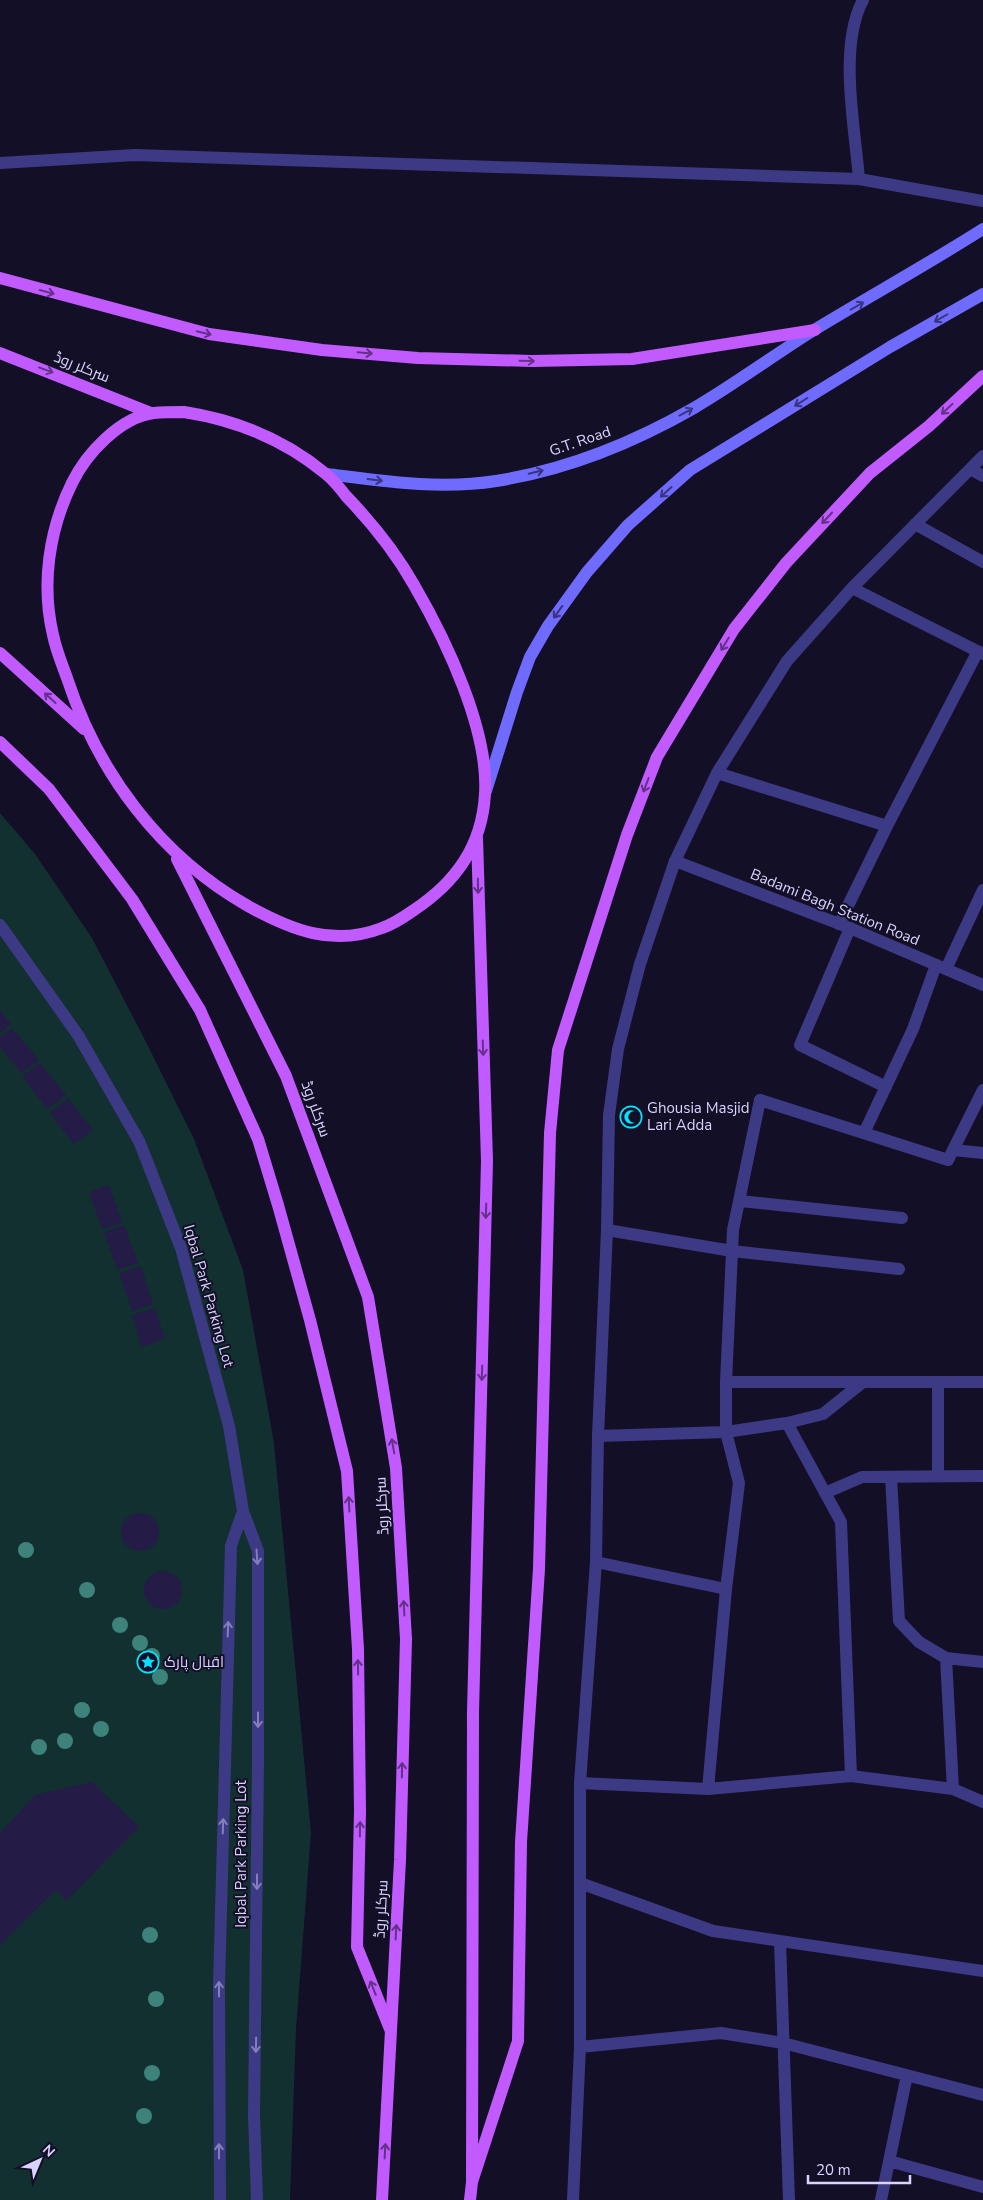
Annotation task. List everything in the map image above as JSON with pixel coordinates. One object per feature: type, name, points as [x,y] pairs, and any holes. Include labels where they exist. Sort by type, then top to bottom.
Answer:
[{"type":"main road","name":"G.T. Road","points":[[327,474],[421,485],[495,481],[571,464],[630,441],[694,408],[815,330],[914,273],[983,229]]},
{"type":"main road","points":[[0,278],[209,334],[322,350],[418,358],[532,361],[632,359],[815,330]]},
{"type":"main road","points":[[486,792],[480,739],[468,703],[437,630],[413,583],[392,551],[327,474],[280,443],[250,428],[208,416],[184,412],[151,413],[122,427],[103,441],[80,467],[64,500],[54,528],[49,555],[48,598],[53,636],[86,731],[101,758],[142,818],[174,853],[207,880],[260,913],[293,928],[322,936],[350,938],[392,925],[433,898],[455,876],[477,837],[482,820],[486,792],[517,692],[530,658],[548,626],[587,572],[628,525],[690,470],[890,347],[983,294]]},
{"type":"main road","name":"سرکلر روڈ","points":[[0,353],[151,413]]},
{"type":"main road","points":[[472,2182],[518,2041],[521,1842],[539,1569],[550,1133],[558,1050],[627,835],[656,757],[734,628],[786,563],[870,473],[929,426],[983,376]]},
{"type":"main road","points":[[0,653],[86,731]]},
{"type":"main road","points":[[0,742],[49,788],[132,899],[200,1010],[258,1139],[278,1205],[310,1320],[347,1471],[358,1649],[360,1811],[357,1947],[391,2034]]},
{"type":"main road","points":[[470,2200],[472,2182],[473,1712],[488,1161],[477,837]]},
{"type":"main road","name":"سرکلر روڈ","points":[[174,853],[286,1076],[368,1297],[396,1468],[406,1639],[400,1860],[382,2200]]},
{"type":"street","points":[[859,179],[849,51],[856,13],[862,0]]},
{"type":"street","points":[[0,163],[135,155],[859,179],[983,202]]},
{"type":"street","points":[[572,2200],[580,2047],[580,1783],[596,1562],[598,1436],[607,1230],[609,1115],[618,1049],[640,964],[675,861],[717,773],[788,661],[852,588],[983,456]]},
{"type":"street","points":[[970,469],[983,476]]},
{"type":"street","points":[[915,524],[983,562]]},
{"type":"street","points":[[852,588],[980,652],[886,826],[845,926],[800,1045],[886,1087]]},
{"type":"street","points":[[717,773],[886,826]]},
{"type":"street","name":"Badami Bagh Station Road","points":[[675,861],[845,926],[983,985]]},
{"type":"street","points":[[864,1133],[914,1029],[941,967],[983,890]]},
{"type":"street","name":"Iqbal Park Parking Lot","points":[[0,925],[4,939],[78,1035],[139,1141],[181,1248],[229,1426],[243,1511],[258,1552],[258,1770],[254,2115],[257,2200]]},
{"type":"street","points":[[708,1788],[726,1589],[739,1483],[726,1432],[726,1382],[733,1230],[760,1100],[948,1160],[983,1090]]},
{"type":"street","points":[[953,1150],[983,1153]]},
{"type":"street","points":[[740,1201],[902,1218]]},
{"type":"street","points":[[607,1230],[732,1251],[899,1269]]},
{"type":"street","points":[[726,1382],[983,1382]]},
{"type":"street","points":[[598,1436],[726,1432],[788,1423],[823,1414],[863,1382]]},
{"type":"street","points":[[938,1382],[938,1476]]},
{"type":"street","points":[[788,1423],[841,1522],[851,1776]]},
{"type":"street","points":[[825,1493],[862,1477],[983,1476]]},
{"type":"street","points":[[891,1477],[899,1621],[919,1642],[946,1658],[983,1662]]},
{"type":"street","name":"Iqbal Park Parking Lot","points":[[220,2200],[218,2176],[219,1985],[230,1546],[243,1511]]},
{"type":"street","points":[[596,1562],[726,1589]]},
{"type":"street","points":[[946,1658],[953,1789]]},
{"type":"street","points":[[580,1783],[708,1788],[851,1776],[953,1789],[983,1802]]},
{"type":"street","points":[[580,1883],[713,1931],[983,1971]]},
{"type":"street","points":[[780,1941],[789,2200]]},
{"type":"street","points":[[580,2047],[721,2033],[784,2043],[983,2095]]},
{"type":"street","points":[[881,2200],[908,2076]]},
{"type":"street","points":[[889,2161],[983,2188]]},
{"type":"green space","name":"اقبال پارک","points":[[0,813],[35,854],[92,938],[194,1139],[243,1270],[274,1443],[311,1833],[296,2029],[290,2200],[0,2200]]},
{"type":"building","points":[[0,1010],[11,1024],[0,1033]]},
{"type":"building","points":[[12,1028],[39,1060],[21,1073],[0,1047],[0,1037]]},
{"type":"building","points":[[40,1063],[66,1095],[47,1109],[22,1076]]},
{"type":"building","points":[[68,1099],[93,1130],[74,1144],[49,1112]]},
{"type":"building","points":[[109,1185],[122,1223],[102,1229],[89,1192]]},
{"type":"building","points":[[124,1225],[138,1263],[117,1270],[104,1232]]},
{"type":"building","points":[[141,1266],[153,1304],[132,1311],[119,1273]]},
{"type":"building","points":[[155,1308],[165,1339],[141,1347],[132,1315]]},
{"type":"building","points":[[140,1513],[153,1519],[159,1532],[153,1545],[140,1551],[127,1545],[121,1532],[127,1519]]},
{"type":"building","points":[[163,1571],[176,1577],[182,1590],[176,1603],[163,1609],[150,1603],[144,1590],[150,1577]]},
{"type":"building","points":[[92,1782],[139,1827],[66,1901],[56,1890],[0,1945],[0,1833],[35,1795]]},
{"type":"place","name":"Ghousia Masjid Lari Adda","points":[[631,1117]]},
{"type":"place","name":"اقبال پارک","points":[[148,1662]]}]
